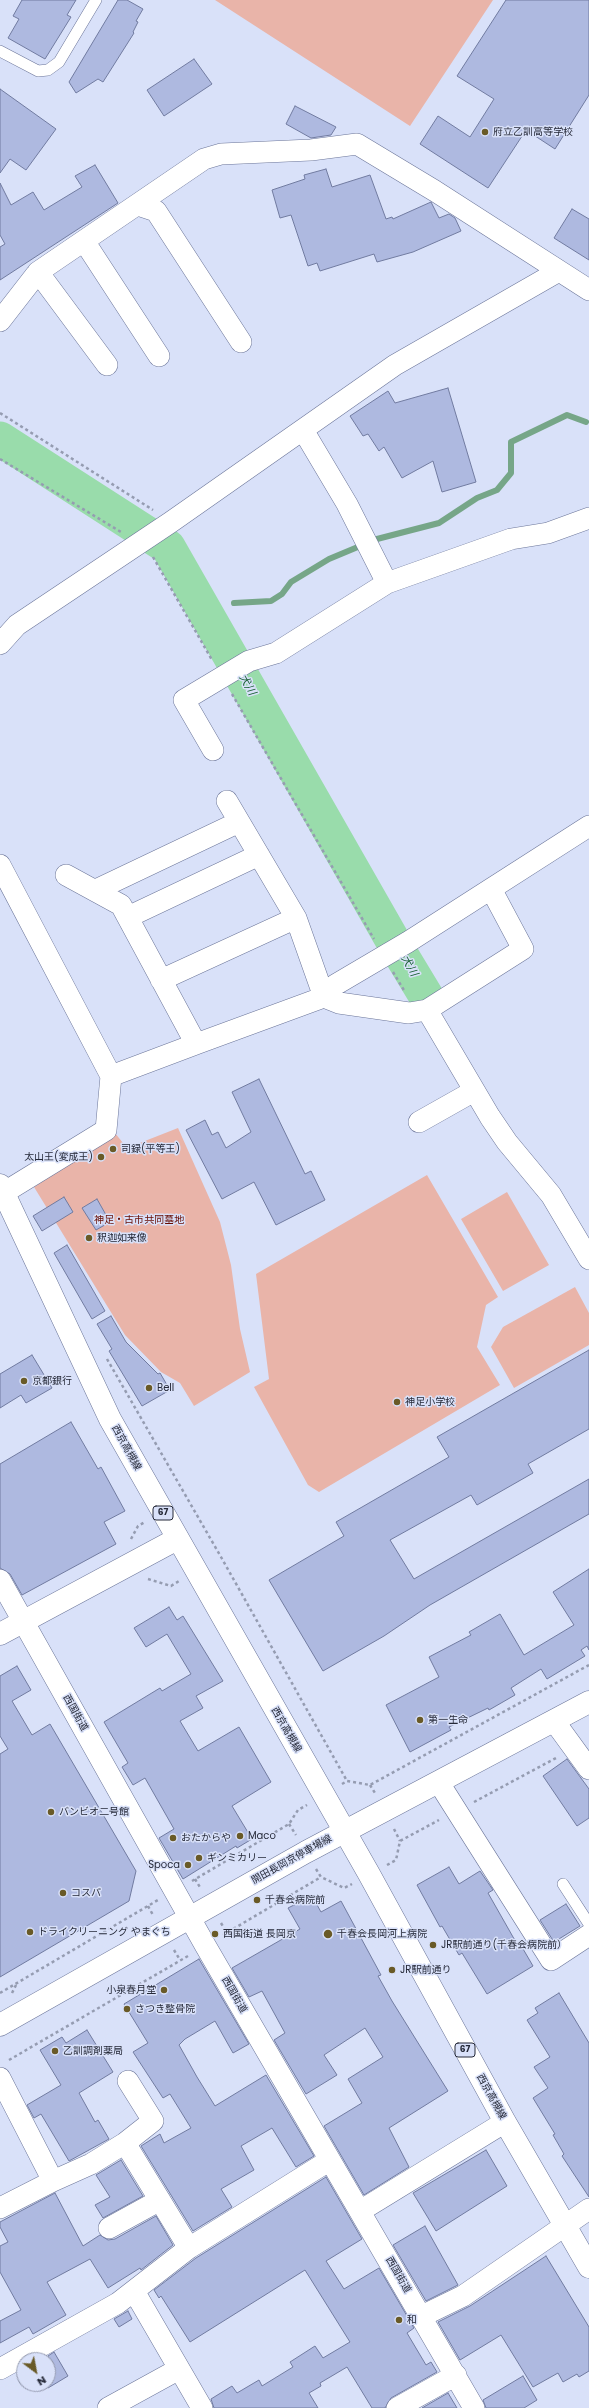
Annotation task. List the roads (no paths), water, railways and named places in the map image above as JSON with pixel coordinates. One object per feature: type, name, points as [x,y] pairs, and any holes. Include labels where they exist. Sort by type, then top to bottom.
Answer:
[{"type":"main road","name":"西京高槻線","points":[[1,1191],[110,1419],[344,1832],[505,2122],[589,2267]]},
{"type":"main road","points":[[0,1634],[177,1539]]},
{"type":"main road","name":"開田長岡京停車場線","points":[[0,2026],[344,1832],[439,1783],[589,1702]]},
{"type":"street","points":[[0,322],[38,272],[204,159],[215,156],[311,150],[357,144],[435,191],[589,290]]},
{"type":"street","points":[[138,205],[156,211],[241,342]]},
{"type":"street","points":[[84,241],[159,356]]},
{"type":"street","points":[[0,644],[17,625],[168,524],[395,364],[559,271]]},
{"type":"street","points":[[38,272],[107,365]]},
{"type":"street","points":[[303,430],[347,504],[387,583]]},
{"type":"street","points":[[213,750],[184,700],[249,661],[276,653],[387,583],[511,539],[548,533],[589,518]]},
{"type":"street","points":[[227,800],[296,918],[324,997]]},
{"type":"street","points":[[96,890],[239,822]]},
{"type":"street","points":[[111,1076],[324,997],[335,985],[408,942],[589,826]]},
{"type":"street","points":[[128,917],[259,855]]},
{"type":"street","points":[[0,865],[111,1076],[106,1130],[1,1191]]},
{"type":"street","points":[[66,875],[121,905],[196,1044]]},
{"type":"street","points":[[324,997],[340,1002],[409,1013],[422,1011],[523,949],[491,889]]},
{"type":"street","points":[[161,980],[296,918]]},
{"type":"street","points":[[422,1011],[507,1142],[552,1194],[589,1259]]},
{"type":"street","points":[[419,1122],[474,1090]]},
{"type":"street","name":"西国街道","points":[[0,1580],[205,1945],[422,2316],[474,2408]]},
{"type":"street","points":[[554,1721],[589,1769]]},
{"type":"street","points":[[439,1783],[551,1960],[588,1924]]},
{"type":"street","points":[[3,2070],[53,2181]]},
{"type":"street","points":[[0,2208],[90,2164],[125,2143],[153,2121],[128,2081]]},
{"type":"street","points":[[360,2211],[505,2122]]},
{"type":"street","points":[[125,2143],[189,2248]]},
{"type":"street","points":[[0,2369],[118,2303],[189,2248],[330,2160]]},
{"type":"street","points":[[109,2228],[160,2200]]},
{"type":"street","points":[[422,2316],[463,2296],[589,2209]]},
{"type":"street","points":[[134,2291],[202,2408]]},
{"type":"street","points":[[108,2408],[179,2369]]},
{"type":"street","points":[[396,2408],[456,2376]]},
{"type":"lane","points":[[0,51],[38,71],[48,70],[59,62],[96,0]]},
{"type":"lane","points":[[563,1884],[588,1924]]},
{"type":"waterway","points":[[234,603],[271,601],[282,594],[291,582],[329,559],[377,539],[439,523],[477,498],[497,490],[511,473],[511,442],[567,415],[586,422]]},
{"type":"waterway","name":"犬川","points":[[0,439],[168,547],[397,948],[426,996]]},
{"type":"waterway","points":[[373,906],[395,916]]},
{"type":"place","name":"府立乙訓高等学校","points":[[485,132]]},
{"type":"place","name":"司録(平等王)","points":[[113,1149]]},
{"type":"place","name":"太山王(変成王)","points":[[101,1157]]},
{"type":"place","name":"釈迦如来像","points":[[89,1238]]},
{"type":"place","name":"京都銀行","points":[[24,1381]]},
{"type":"place","name":"Bell","points":[[149,1388]]},
{"type":"place","name":"神足小学校","points":[[397,1402]]},
{"type":"place","name":"第一生命","points":[[420,1720]]},
{"type":"place","name":"バンビオ二号館","points":[[51,1812]]},
{"type":"place","name":"Maco","points":[[240,1836]]},
{"type":"place","name":"おたからや","points":[[173,1838]]},
{"type":"place","name":"ギンミカリー","points":[[199,1858]]},
{"type":"place","name":"Spoca","points":[[188,1865]]},
{"type":"place","name":"コスパ","points":[[63,1893]]},
{"type":"place","name":"千春会病院前","points":[[257,1900]]},
{"type":"place","name":"ドライクリーニング やまぐち","points":[[30,1932]]},
{"type":"place","name":"西国街道 長岡京","points":[[215,1934]]},
{"type":"place","name":"千春会長岡河上病院","points":[[328,1934]]},
{"type":"place","name":"JR駅前通り(千春会病院前）","points":[[433,1945]]},
{"type":"place","name":"JR駅前通り","points":[[392,1970]]},
{"type":"place","name":"小泉春月堂","points":[[164,1990]]},
{"type":"place","name":"さつき整骨院","points":[[127,2009]]},
{"type":"place","name":"乙訓調剤薬局","points":[[55,2051]]},
{"type":"place","name":"和","points":[[399,2320]]},
{"type":"park label","name":"神足・古市共同墓地","points":[[139,1220]]}]
